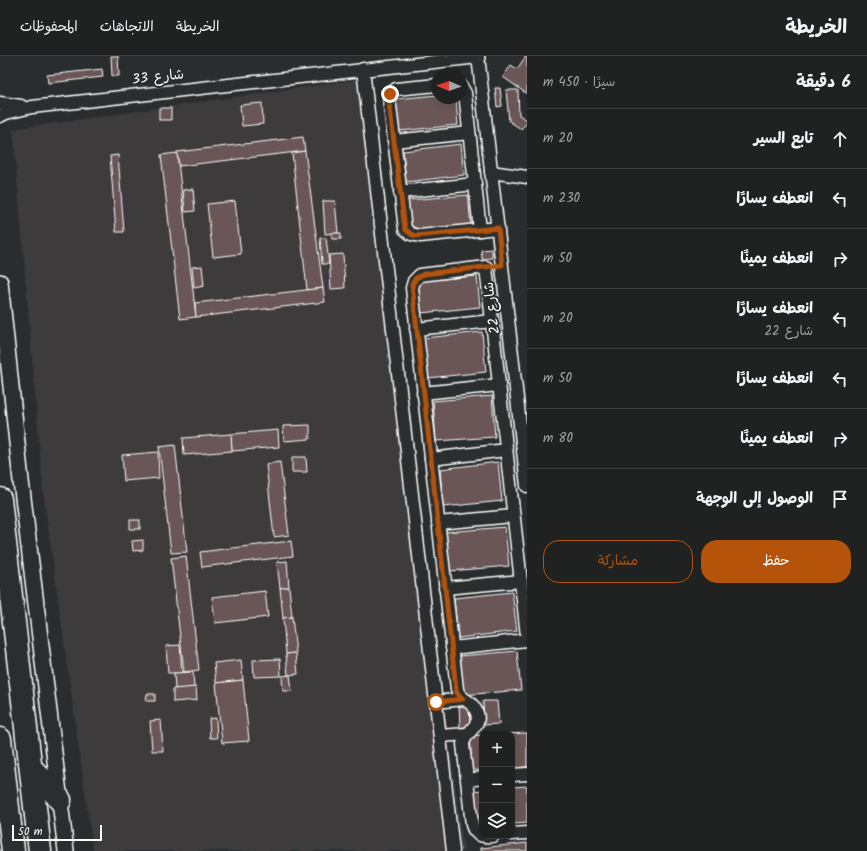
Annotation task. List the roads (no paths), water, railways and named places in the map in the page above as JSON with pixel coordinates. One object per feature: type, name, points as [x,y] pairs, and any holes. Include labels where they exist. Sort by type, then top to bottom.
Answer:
[{"type":"highway","points":[[0,499],[40,851]]},
{"type":"highway","points":[[0,740],[13,851]]},
{"type":"highway","points":[[31,768],[50,786],[60,800]]},
{"type":"street","name":"شارع 33","points":[[0,116],[6,113],[32,107],[478,56]]},
{"type":"street","name":"شارع 22","points":[[478,56],[527,486]]},
{"type":"street","points":[[363,69],[453,851]]},
{"type":"street","points":[[431,86],[396,89],[390,94],[389,102],[405,229],[411,234],[420,236],[498,228]]},
{"type":"street","name":"شارع 33","points":[[0,103],[32,107]]},
{"type":"street","points":[[466,104],[480,230]]},
{"type":"street","points":[[394,141],[469,133]]},
{"type":"street","points":[[491,172],[527,177]]},
{"type":"street","points":[[400,192],[475,184]]},
{"type":"street","points":[[479,835],[473,828],[463,744],[467,734],[476,726],[478,717],[473,705],[463,699],[457,693],[456,689],[412,284],[416,278],[424,274],[502,265]]},
{"type":"street","points":[[486,266],[527,636]]},
{"type":"street","points":[[0,282],[21,482],[66,851]]},
{"type":"street","points":[[416,329],[492,321]]},
{"type":"street","points":[[423,393],[499,386]]},
{"type":"street","points":[[431,459],[506,450]]},
{"type":"street","points":[[438,524],[514,516]]},
{"type":"street","points":[[445,588],[521,580]]},
{"type":"street","points":[[452,648],[527,640]]},
{"type":"street","points":[[436,702],[463,699]]},
{"type":"street","points":[[440,736],[467,734]]},
{"type":"street","points":[[515,775],[527,774]]},
{"type":"street","points":[[468,780],[479,778]]},
{"type":"street","points":[[515,834],[527,833]]}]
